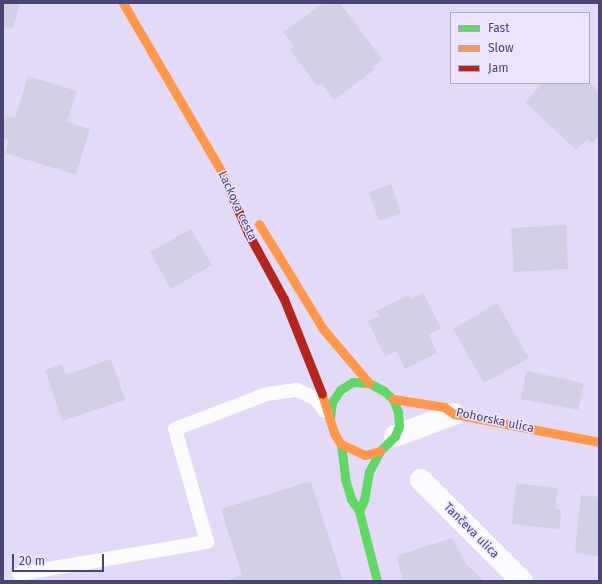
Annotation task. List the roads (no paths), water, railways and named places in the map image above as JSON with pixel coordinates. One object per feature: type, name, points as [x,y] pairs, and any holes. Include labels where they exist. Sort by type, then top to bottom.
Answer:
[{"type":"street","name":"Lackova cesta","points":[[123,3],[221,171],[248,233],[284,299],[314,370],[334,433],[341,444],[351,499],[359,511]]},
{"type":"street","points":[[221,171],[250,212],[323,329],[369,383],[384,391],[393,399],[398,412],[399,426],[395,436],[380,451],[369,472],[364,500],[359,511],[377,581]]},
{"type":"street","points":[[330,418],[332,402],[340,390],[353,382],[369,383]]},
{"type":"street","name":"Pohorska ulica","points":[[393,399],[444,407],[454,414],[599,442]]},
{"type":"street","points":[[395,436],[454,414]]},
{"type":"street","points":[[341,444],[365,455],[380,451]]},
{"type":"street","name":"Tančeva ulica","points":[[421,480],[522,581]]},
{"type":"lane","points":[[19,574],[207,542],[175,429],[267,394],[297,390],[316,399],[330,418]]}]
